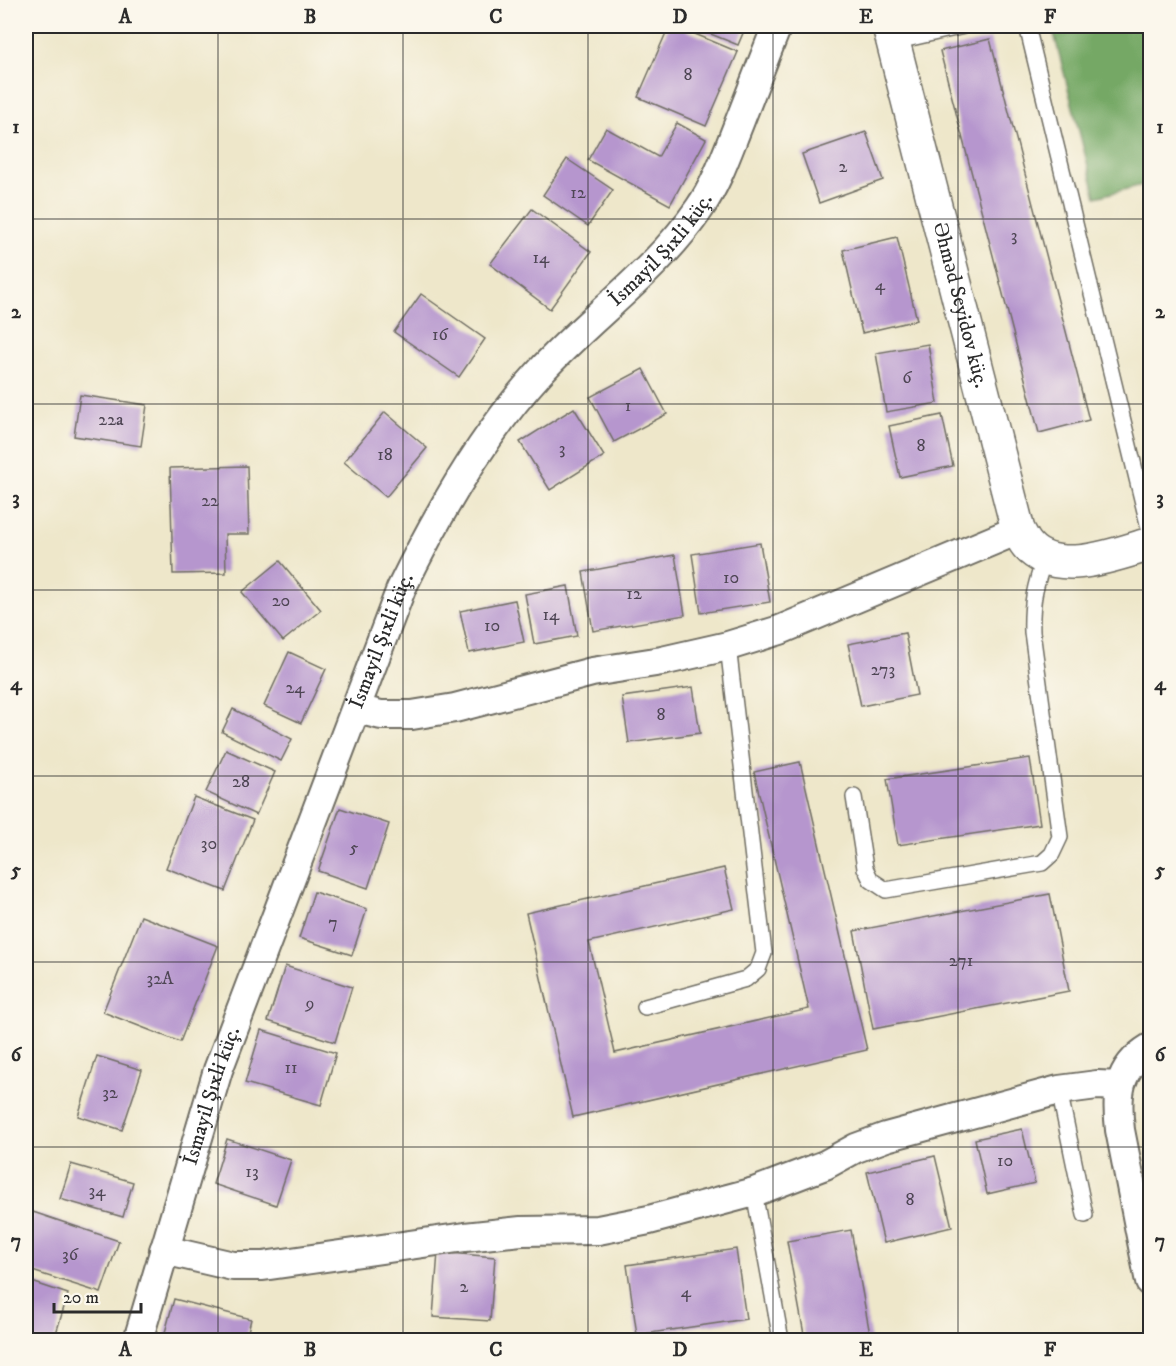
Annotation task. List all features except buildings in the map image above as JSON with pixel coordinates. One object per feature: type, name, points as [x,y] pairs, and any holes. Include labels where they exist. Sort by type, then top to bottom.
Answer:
[{"type":"street","name":"İsmayil Şıxli küç.","points":[[138,1341],[218,1070],[401,590],[415,561],[506,410],[542,370],[664,252],[699,209],[719,174],[777,26]]},
{"type":"street","name":"Əhməd Seyidov küç.","points":[[891,34],[1018,530],[1029,548],[1054,560]]},
{"type":"street","points":[[356,709],[381,715],[412,715],[455,708],[592,672],[662,661],[728,646],[780,630],[1018,530]]},
{"type":"street","points":[[1054,560],[1101,559],[1150,544]]},
{"type":"street","points":[[1150,1048],[1130,1065],[1120,1086],[1118,1106],[1120,1130],[1150,1282]]},
{"type":"street","points":[[164,1250],[233,1266],[263,1266],[465,1237],[521,1231],[598,1230],[649,1220],[754,1192],[825,1165],[856,1148],[886,1137],[1059,1090],[1097,1085],[1120,1086]]},
{"type":"lane","points":[[891,34],[964,26]]},
{"type":"lane","points":[[1027,26],[1150,532]]},
{"type":"lane","points":[[854,797],[865,868],[871,880],[886,890],[1042,863],[1052,854],[1060,837],[1032,632],[1031,608],[1034,586],[1054,560]]},
{"type":"lane","points":[[645,1006],[746,979],[758,969],[764,953],[728,646]]},
{"type":"lane","points":[[1059,1090],[1085,1215]]},
{"type":"lane","points":[[754,1192],[777,1340]]},
{"type":"green space","points":[[1052,26],[1150,26],[1150,183],[1096,197]]}]
